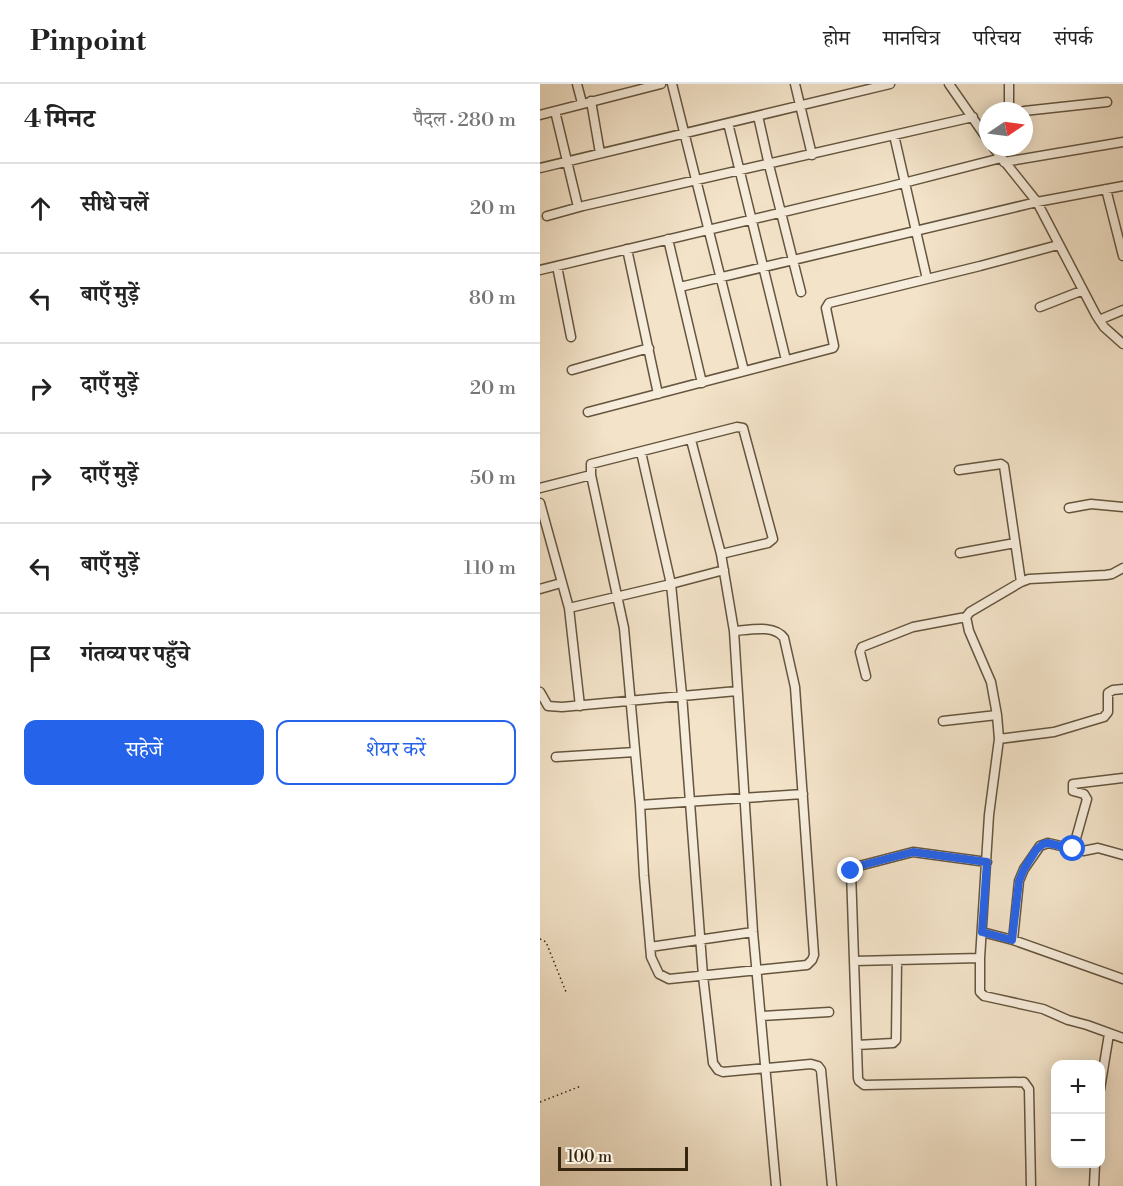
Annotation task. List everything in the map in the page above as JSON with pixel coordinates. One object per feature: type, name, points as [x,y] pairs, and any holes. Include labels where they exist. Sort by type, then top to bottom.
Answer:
[{"type":"street","points":[[577,84],[582,103]]},
{"type":"street","points":[[540,115],[630,87],[661,84]]},
{"type":"street","points":[[672,84],[744,370]]},
{"type":"street","points":[[795,84],[812,155]]},
{"type":"street","points":[[540,168],[890,84]]},
{"type":"street","points":[[949,84],[979,125]]},
{"type":"street","points":[[1009,84],[1009,102]]},
{"type":"street","points":[[591,101],[600,153]]},
{"type":"street","points":[[1033,110],[1107,102]]},
{"type":"street","points":[[555,111],[578,207]]},
{"type":"street","points":[[758,116],[801,292]]},
{"type":"street","points":[[547,216],[973,117]]},
{"type":"street","points":[[728,123],[786,360]]},
{"type":"street","points":[[894,135],[927,279]]},
{"type":"street","points":[[540,270],[1003,160],[1123,142]]},
{"type":"street","points":[[1000,156],[1037,202],[1081,291],[1099,320],[1123,344]]},
{"type":"street","points":[[680,287],[1037,202],[1123,186]]},
{"type":"street","points":[[1106,189],[1123,256]]},
{"type":"street","points":[[668,239],[702,383]]},
{"type":"street","points":[[588,412],[834,347],[827,304],[1058,245]]},
{"type":"street","points":[[627,249],[658,394]]},
{"type":"street","points":[[557,266],[571,337]]},
{"type":"street","points":[[1040,306],[1081,291]]},
{"type":"street","points":[[1099,320],[1123,310]]},
{"type":"street","points":[[572,370],[649,348]]},
{"type":"street","points":[[721,554],[772,541],[773,536],[743,428],[737,427],[593,463],[590,466],[624,628],[632,700],[650,947],[656,970],[664,978],[807,965],[812,960],[795,687],[784,638],[780,632],[771,629],[734,631]]},
{"type":"street","points":[[691,440],[721,554],[734,631],[753,932],[776,1186]]},
{"type":"street","points":[[641,452],[671,584],[682,695],[703,976],[713,1063],[716,1069],[723,1072],[810,1064],[818,1066],[832,1186]]},
{"type":"street","points":[[959,470],[1001,464],[1004,466],[1021,582]]},
{"type":"street","points":[[540,488],[591,475]]},
{"type":"street","points":[[540,503],[569,608],[580,706]]},
{"type":"street","points":[[1069,508],[1091,504],[1123,507]]},
{"type":"street","points":[[960,553],[1015,543]]},
{"type":"street","points":[[866,675],[860,652],[862,647],[907,629],[966,617],[970,612],[1029,579],[1106,575],[1123,568]]},
{"type":"street","points":[[569,608],[723,570]]},
{"type":"street","points":[[540,589],[561,583]]},
{"type":"street","points":[[966,617],[969,631],[991,682],[999,739],[989,815],[980,958],[981,995],[1043,1009],[1068,1020],[1123,1038]]},
{"type":"street","points":[[999,739],[1054,732],[1104,717],[1108,712],[1108,693],[1123,688]]},
{"type":"street","points":[[540,692],[545,703],[550,707],[737,691]]},
{"type":"street","points":[[943,721],[997,715]]},
{"type":"street","points":[[556,757],[635,752]]},
{"type":"street","points":[[1073,849],[1087,799],[1084,794],[1073,791],[1073,784],[1123,778]]},
{"type":"street","points":[[640,805],[803,794]]},
{"type":"street","points":[[1012,940],[1019,881],[1036,850],[1043,844],[1048,843],[1083,851],[1098,848],[1123,855]]},
{"type":"street","points":[[987,862],[913,852],[852,869],[850,873],[858,1078],[859,1082],[864,1085],[1024,1082],[1029,1089],[1031,1186]]},
{"type":"street","points":[[650,947],[753,932]]},
{"type":"street","points":[[982,932],[1012,940],[1123,979]]},
{"type":"street","points":[[855,961],[980,958]]},
{"type":"street","points":[[857,1046],[893,1043],[896,1040],[897,960]]},
{"type":"street","points":[[761,1016],[829,1012]]},
{"type":"street","points":[[1105,1062],[1109,1034]]},
{"type":"street","points":[[1094,1186],[1095,1168]]},
{"type":"path","points":[[540,939],[546,942],[566,992]]},
{"type":"path","points":[[540,1102],[581,1086]]},
{"type":"route","points":[[851,871],[855,867],[913,852],[987,862],[982,932],[1012,940],[1019,881],[1036,850],[1048,843],[1073,849]]}]
